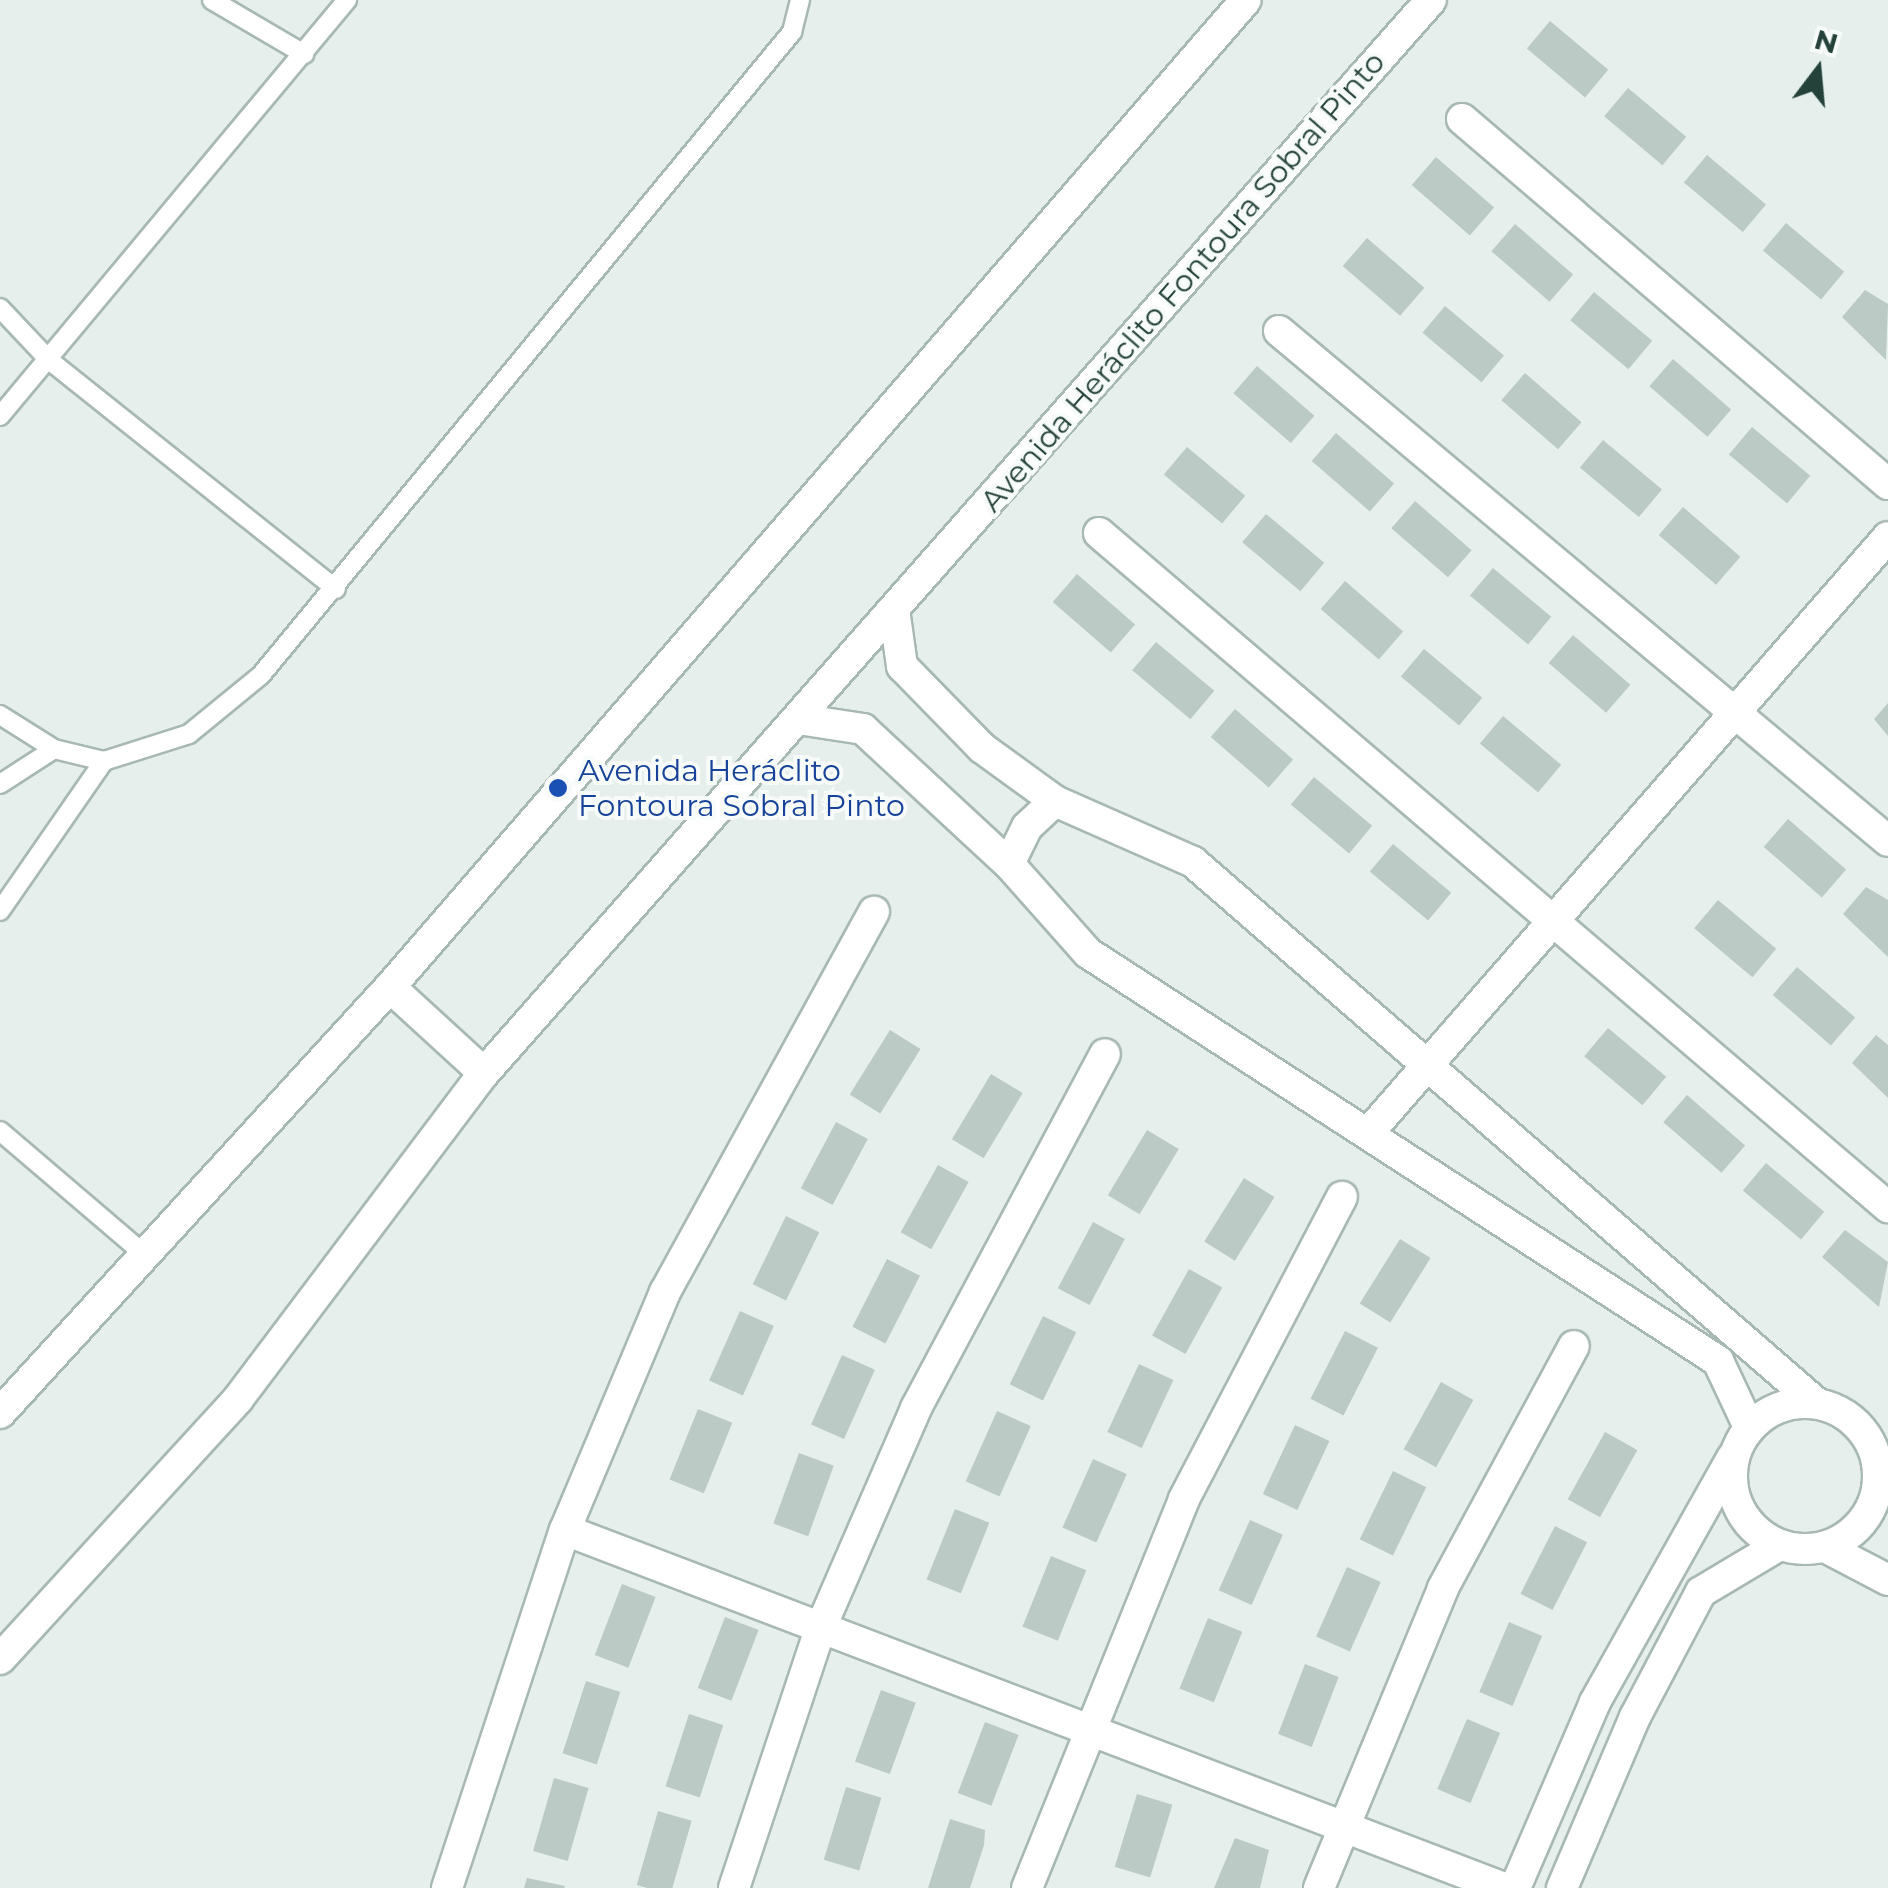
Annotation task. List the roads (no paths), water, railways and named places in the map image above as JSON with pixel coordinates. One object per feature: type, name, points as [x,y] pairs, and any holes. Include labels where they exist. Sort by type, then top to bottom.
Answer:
[{"type":"street","points":[[0,1413],[390,987],[1246,0]]},
{"type":"street","name":"Avenida Heráclito Fontoura Sobral Pinto","points":[[0,1659],[238,1398],[484,1073],[1432,0]]},
{"type":"street","points":[[1462,119],[1888,484]]},
{"type":"street","points":[[1279,331],[1738,710],[1888,841]]},
{"type":"street","points":[[1098,533],[1559,919],[1888,1207]]},
{"type":"street","points":[[1370,1132],[1430,1068],[1888,536]]},
{"type":"street","points":[[894,608],[902,666],[928,700],[1055,801],[1193,862],[1815,1402],[1848,1415],[1880,1449],[1880,1477],[1872,1511],[1848,1538],[1825,1547],[1778,1546],[1702,1592],[1635,1716],[1562,1888]]},
{"type":"street","points":[[798,718],[862,728],[1009,864],[1088,953],[1370,1132],[1718,1361],[1750,1427]]},
{"type":"street","points":[[1009,864],[1027,827],[1055,801]]},
{"type":"street","points":[[447,1888],[565,1530],[665,1292],[874,912]]},
{"type":"street","points":[[390,987],[484,1073]]},
{"type":"street","points":[[734,1888],[821,1628],[916,1408],[1105,1054]]},
{"type":"street","points":[[1027,1888],[1086,1728],[1184,1499],[1342,1196]]},
{"type":"street","points":[[1319,1888],[1341,1826],[1443,1588],[1574,1346]]},
{"type":"street","points":[[1514,1888],[1596,1702],[1750,1427],[1779,1407],[1815,1402]]},
{"type":"street","points":[[1732,1458],[1732,1494],[1749,1526],[1778,1546]]},
{"type":"street","points":[[565,1530],[1504,1888]]},
{"type":"street","points":[[1825,1547],[1888,1580]]},
{"type":"lane","points":[[212,0],[304,54]]},
{"type":"lane","points":[[0,416],[348,0]]},
{"type":"lane","points":[[0,715],[54,749],[104,761],[189,734],[261,675],[336,589],[792,32],[800,0]]},
{"type":"lane","points":[[0,308],[48,360],[336,589]]},
{"type":"lane","points":[[0,784],[54,749]]},
{"type":"lane","points":[[0,910],[104,761]]},
{"type":"lane","points":[[0,1131],[146,1255]]},
{"type":"place","name":"Avenida Heráclito Fontoura Sobral Pinto","points":[[558,788]]}]
